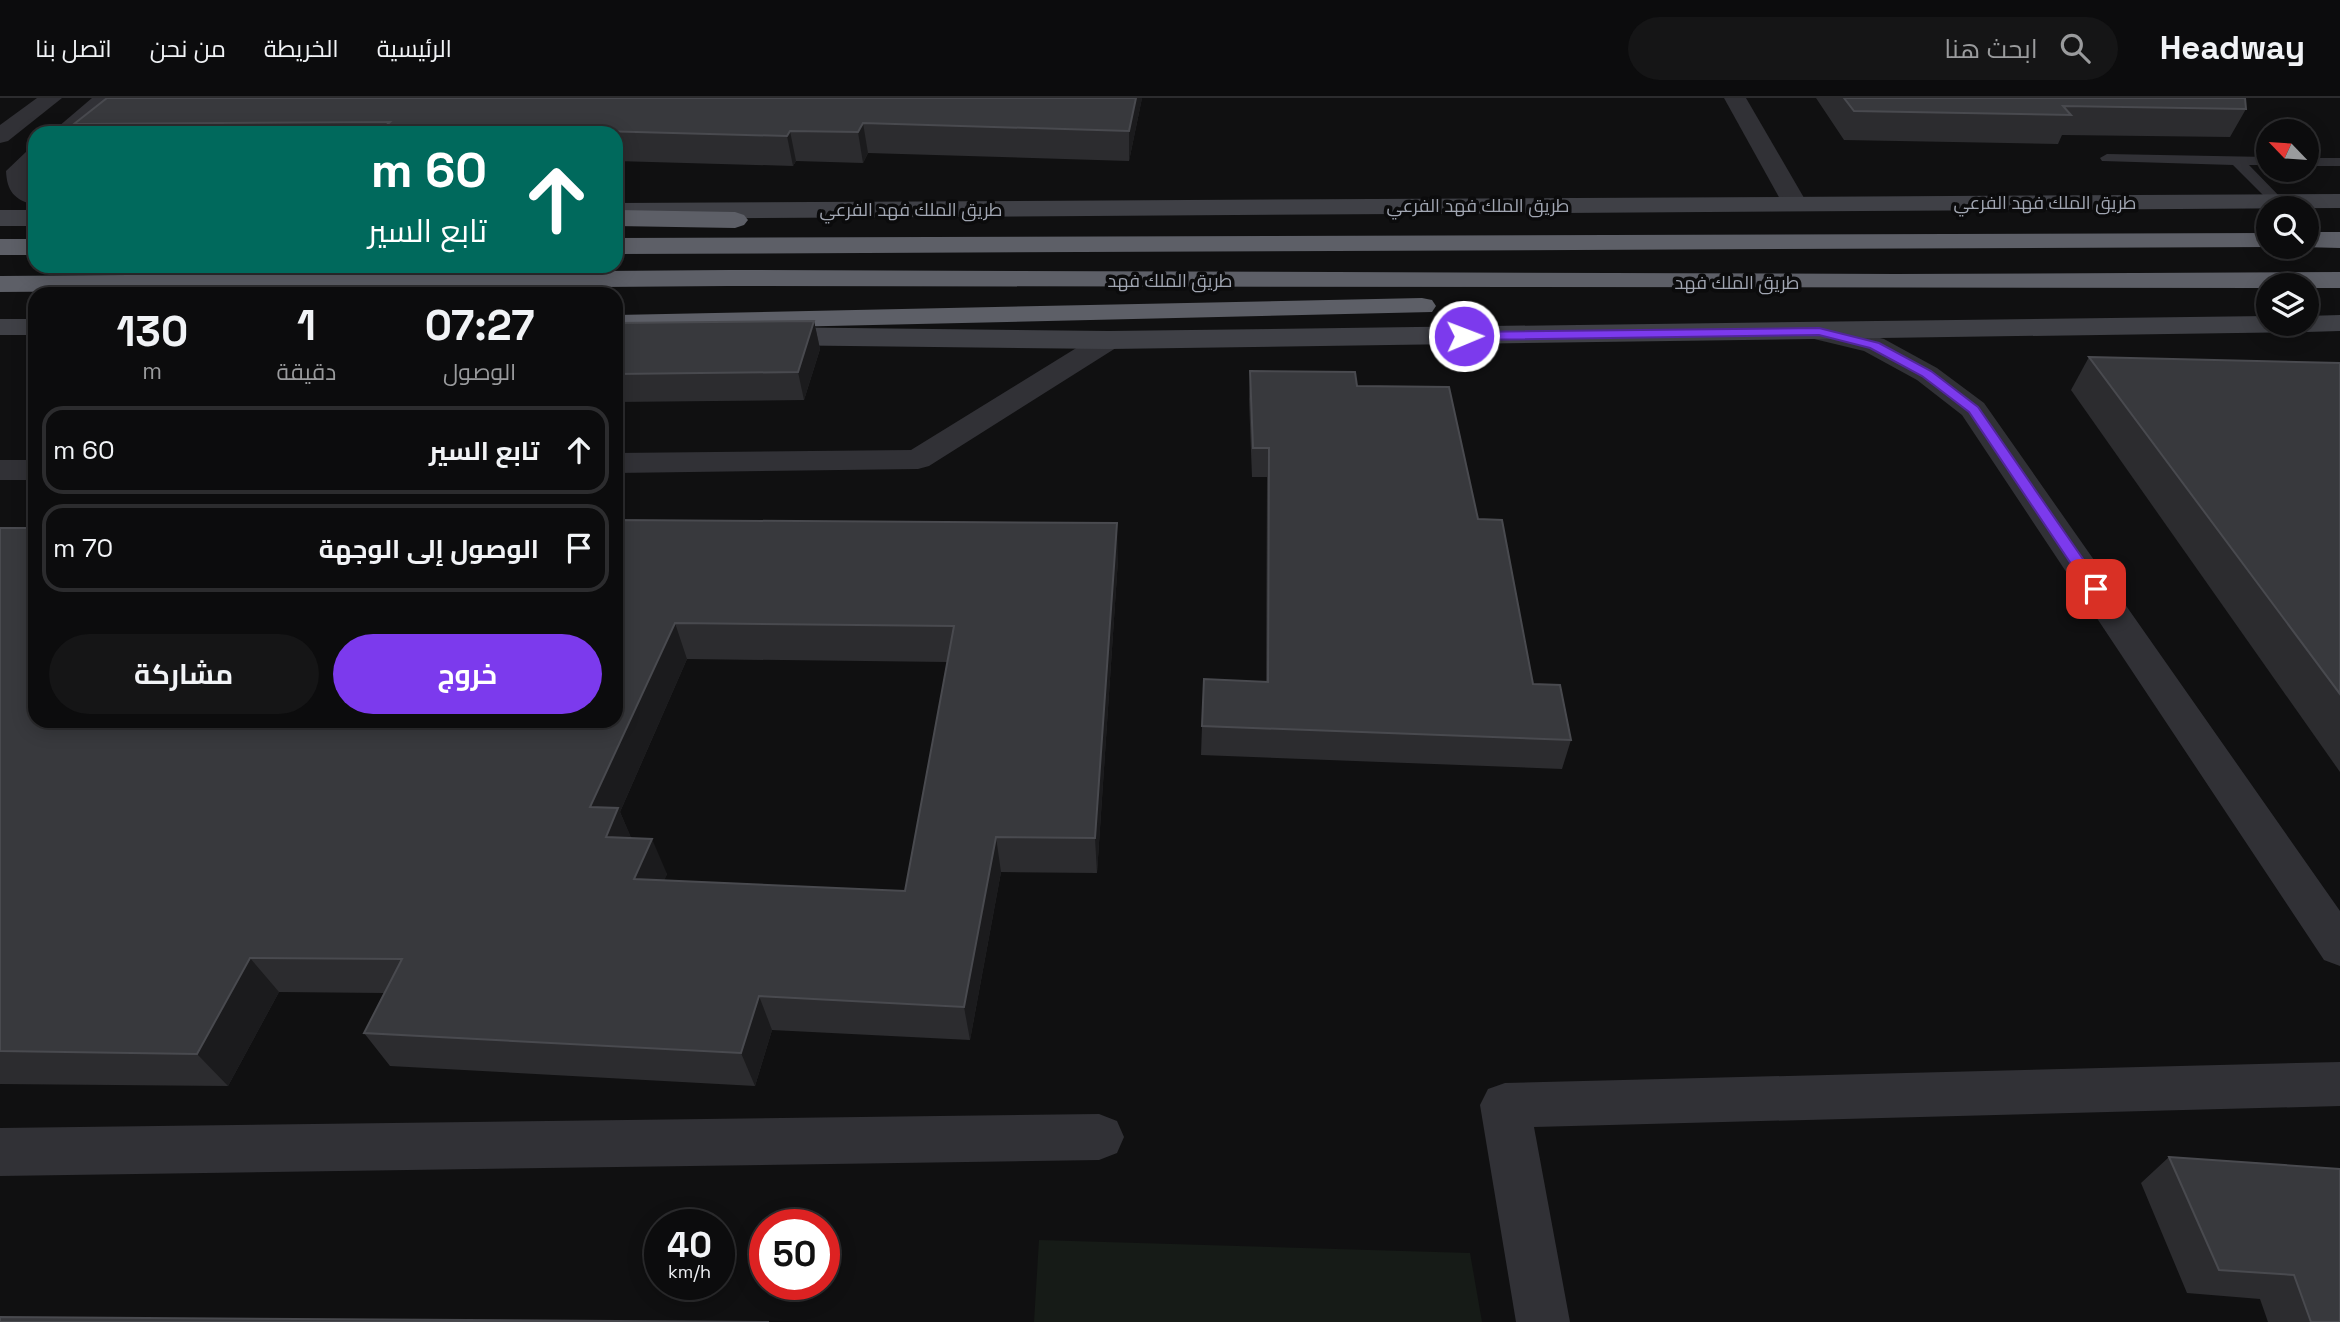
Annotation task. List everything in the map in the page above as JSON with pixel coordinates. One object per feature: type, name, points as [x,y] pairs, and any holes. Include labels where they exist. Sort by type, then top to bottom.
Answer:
[{"type":"highway","points":[[623,218],[1584,244]]},
{"type":"highway","points":[[2319,240],[2340,240]]},
{"type":"highway","name":"طريق الملك فهد","points":[[623,246],[2256,241]]},
{"type":"highway","points":[[0,247],[28,247]]},
{"type":"highway","name":"طريق الملك فهد","points":[[0,284],[729,278],[1895,282],[2340,280]]},
{"type":"highway","points":[[623,323],[1350,308],[1637,298],[1895,282]]},
{"type":"main road","name":"طريق الملك فهد الفرعي","points":[[623,211],[2256,201]]},
{"type":"main road","name":"طريق الملك فهد الفرعي","points":[[2319,201],[2340,201]]},
{"type":"main road","points":[[0,218],[28,218]]},
{"type":"main road","points":[[2319,324],[2340,323]]},
{"type":"main road","points":[[623,334],[1109,340],[2256,325]]},
{"type":"main road","points":[[0,327],[28,327]]},
{"type":"street","points":[[0,136],[51,98]]},
{"type":"street","points":[[72,126],[106,98]]},
{"type":"street","points":[[1735,98],[1794,203]]},
{"type":"street","points":[[28,162],[18,171],[19,188],[28,194]]},
{"type":"street","points":[[1819,332],[1874,345],[1927,374],[1973,410],[2340,947]]},
{"type":"street","points":[[623,463],[918,460],[1109,340]]},
{"type":"street","points":[[0,470],[28,470]]},
{"type":"street","points":[[1543,1322],[1504,1105],[2340,1084]]},
{"type":"street","points":[[0,1152],[1099,1137]]},
{"type":"lane","points":[[2107,158],[2256,161]]},
{"type":"lane","points":[[2237,160],[2272,196]]},
{"type":"lane","points":[[2319,162],[2340,162]]},
{"type":"shaded area","points":[[1039,1240],[1470,1253],[1482,1322],[1034,1322]]},
{"type":"building","points":[[107,98],[1136,98],[1129,131],[863,123],[858,132],[790,131],[787,136],[623,132],[623,126],[386,126],[390,122],[74,124]]},
{"type":"building","points":[[1844,98],[2245,98],[2246,109],[2063,106],[2071,115],[1854,111]]},
{"type":"building","points":[[814,321],[798,372],[623,374],[623,323]]},
{"type":"building","points":[[2089,357],[2340,363],[2340,694]]},
{"type":"building","points":[[1250,371],[1355,372],[1357,386],[1449,387],[1478,519],[1502,520],[1533,684],[1560,685],[1571,740],[1202,726],[1204,679],[1268,682],[1269,448],[1253,448]]},
{"type":"building","points":[[623,520],[1117,523],[1095,838],[996,837],[964,1007],[759,996],[741,1053],[364,1033],[402,959],[250,958],[197,1054],[0,1051],[0,528],[28,528],[28,728],[623,728]],"holes":[[[675,623],[954,626],[905,891],[634,879],[652,839],[606,837],[618,808],[590,807]]]},
{"type":"building","points":[[2169,1157],[2340,1169],[2340,1322],[2311,1322],[2294,1275],[2219,1270]]},
{"type":"building","points":[[0,1317],[769,1322],[0,1322]]},
{"type":"route","points":[[1464,336],[1819,332],[1874,345],[1927,374],[1973,410],[2096,589]]}]
